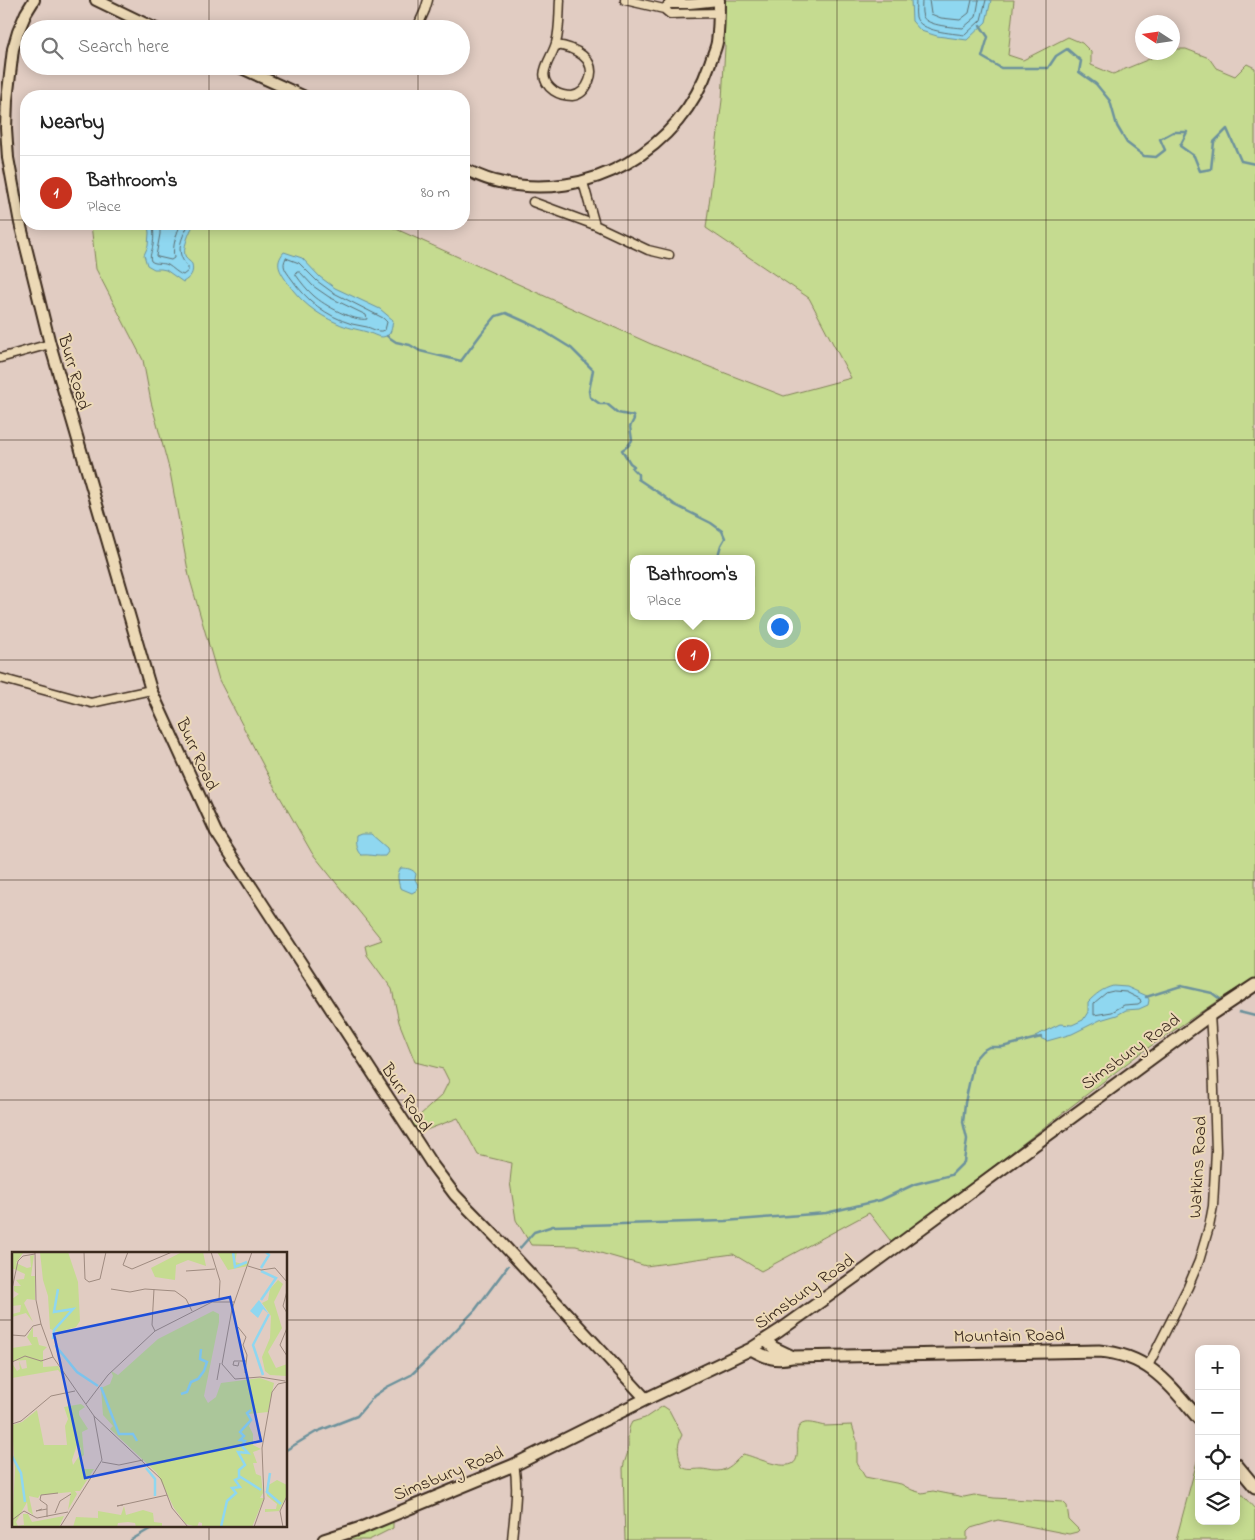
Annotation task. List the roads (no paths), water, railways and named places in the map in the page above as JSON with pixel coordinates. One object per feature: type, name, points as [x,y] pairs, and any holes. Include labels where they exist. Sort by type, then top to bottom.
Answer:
[{"type":"main road","name":"Simsbury Road","points":[[324,1540],[361,1528],[514,1465],[751,1349],[866,1269],[1210,1015],[1255,985]]},
{"type":"main road","name":"Mountain Road","points":[[766,1340],[774,1348],[793,1357]]},
{"type":"main road","name":"Mountain Road","points":[[751,1349],[764,1356],[779,1360],[793,1357],[1099,1351],[1122,1354],[1148,1366],[1165,1381],[1195,1415]]},
{"type":"main road","points":[[1240,1469],[1255,1487]]},
{"type":"street","name":"Burr Road","points":[[23,20],[34,0]]},
{"type":"street","points":[[96,0],[137,20]]},
{"type":"street","points":[[421,20],[428,0]]},
{"type":"street","points":[[556,45],[576,51],[588,60],[591,70],[590,80],[577,95],[559,95],[550,88],[545,79],[545,69],[556,45],[560,0]]},
{"type":"street","points":[[625,0],[664,10],[670,14],[719,13]]},
{"type":"street","points":[[470,171],[499,182],[524,186],[549,186],[582,182],[620,168],[656,144],[691,105],[706,75],[717,42],[719,0],[690,4],[669,4],[664,10]]},
{"type":"street","name":"Burr Road","points":[[20,27],[13,49],[4,99],[8,158],[20,223]]},
{"type":"street","points":[[257,75],[290,90]]},
{"type":"street","points":[[582,182],[595,226]]},
{"type":"street","points":[[533,202],[595,226],[648,250],[669,255]]},
{"type":"street","name":"Burr Road","points":[[22,230],[50,344],[151,690],[216,832],[431,1164],[455,1195],[646,1399]]},
{"type":"street","points":[[0,358],[50,344]]},
{"type":"street","points":[[0,678],[92,703],[151,690]]},
{"type":"street","name":"Watkins Road","points":[[1148,1366],[1188,1287],[1210,1227],[1216,1151],[1210,1015]]},
{"type":"street","points":[[512,1540],[517,1486],[514,1465]]},
{"type":"water","points":[[911,0],[991,0],[986,22],[967,40],[937,36],[921,31],[912,21]]},
{"type":"water","points":[[149,230],[191,230],[185,255],[192,264],[193,270],[190,276],[183,282],[166,270],[154,269],[147,265],[144,255],[148,246]]},
{"type":"water","points":[[284,252],[302,258],[320,277],[335,288],[380,309],[393,320],[389,334],[380,337],[344,326],[309,306],[292,289],[280,271],[279,260]]},
{"type":"water","points":[[371,834],[387,848],[388,852],[385,856],[361,855],[357,849],[356,836]]},
{"type":"water","points":[[401,868],[410,869],[416,874],[417,890],[412,893],[400,888],[398,875]]},
{"type":"water","points":[[1113,986],[1127,987],[1147,996],[1149,1000],[1148,1005],[1139,1009],[1126,1010],[1072,1034],[1047,1041],[1035,1036],[1060,1024],[1072,1025],[1083,1020],[1088,1012],[1088,1002],[1099,992]]},
{"type":"waterway","points":[[980,25],[988,37],[982,57],[1001,68],[1048,68],[1056,56],[1067,49],[1081,61],[1079,72],[1096,84],[1110,101],[1117,126],[1127,143],[1144,156],[1156,157],[1165,150],[1160,139],[1173,132],[1187,132],[1180,146],[1194,156],[1200,171],[1211,169],[1214,142],[1227,129],[1241,161],[1255,164]]},
{"type":"waterway","points":[[387,336],[396,342],[410,345],[420,351],[461,361],[496,316],[506,313],[537,327],[571,348],[593,370],[589,391],[590,397],[600,404],[607,404],[618,413],[633,416],[634,419],[630,427],[632,440],[622,450],[634,466],[632,468],[638,474],[638,479],[675,505],[711,523],[722,531],[725,538],[718,555]]},
{"type":"waterway","points":[[1146,997],[1181,986],[1212,993],[1220,999]]},
{"type":"waterway","points":[[1239,1012],[1255,1016]]},
{"type":"waterway","points":[[520,1248],[534,1232],[553,1226],[725,1221],[826,1213],[881,1200],[915,1184],[951,1175],[964,1162],[967,1139],[963,1122],[974,1060],[982,1051],[989,1047],[1002,1047],[1041,1037]]},
{"type":"waterway","points":[[288,1449],[316,1432],[357,1416],[374,1396],[411,1375],[475,1310],[508,1266]]},
{"type":"waterway","points":[[131,1540],[152,1528]]},
{"type":"place","name":"Bathroom's","points":[[693,655]]}]
